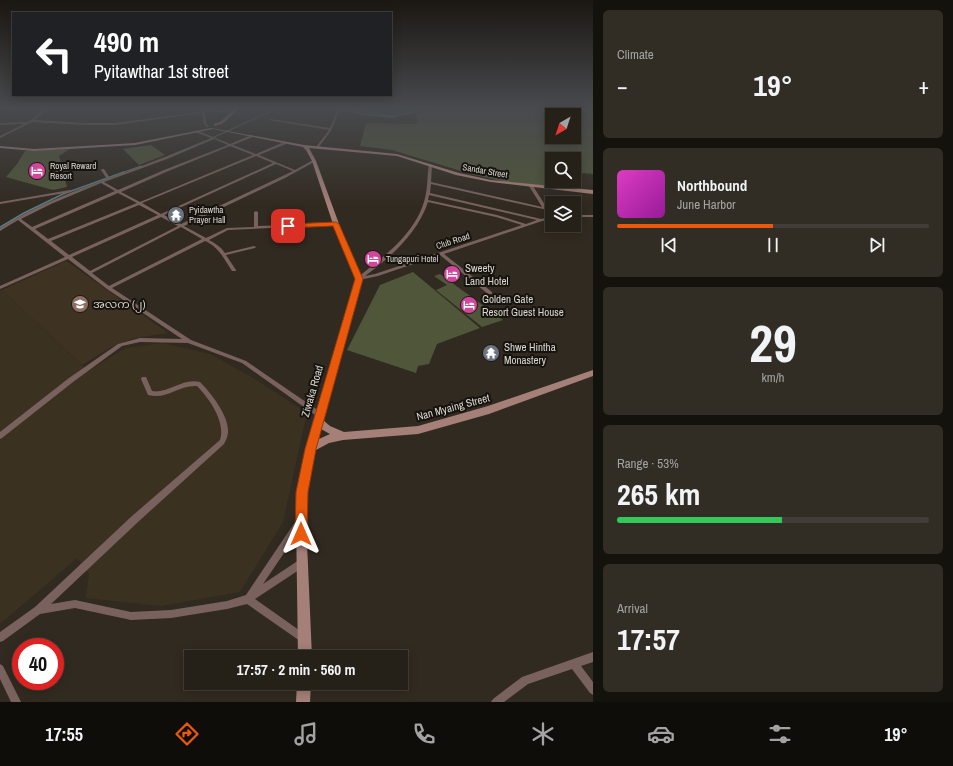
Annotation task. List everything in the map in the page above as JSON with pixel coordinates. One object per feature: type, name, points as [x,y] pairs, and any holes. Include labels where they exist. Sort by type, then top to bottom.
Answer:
[{"type":"street","name":"Sandar Street","points":[[0,147],[34,150],[129,145],[156,141]]},
{"type":"street","points":[[0,230],[60,198],[108,178],[155,163],[207,141]]},
{"type":"street","points":[[220,141],[296,171]]},
{"type":"street","points":[[32,230],[240,141]]},
{"type":"street","name":"Sandar Street","points":[[274,141],[306,148],[318,147],[384,153],[472,178],[593,192]]},
{"type":"street","points":[[318,147],[323,141]]},
{"type":"street","points":[[48,241],[285,143]]},
{"type":"street","points":[[306,148],[314,161],[336,224],[359,279],[375,267],[414,227],[427,201],[430,183],[430,165]]},
{"type":"street","points":[[89,273],[180,226],[314,161]]},
{"type":"street","points":[[0,288],[276,163]]},
{"type":"street","points":[[103,170],[108,178]]},
{"type":"street","points":[[101,182],[214,244],[224,254],[234,270]]},
{"type":"street","points":[[430,183],[545,208]]},
{"type":"street","points":[[532,186],[545,208]]},
{"type":"street","points":[[0,203],[70,191]]},
{"type":"street","points":[[428,194],[541,220]]},
{"type":"street","points":[[427,201],[497,216],[527,226]]},
{"type":"street","points":[[256,212],[256,228]]},
{"type":"street","points":[[581,216],[593,216]]},
{"type":"street","points":[[19,219],[109,288],[189,341],[244,362],[318,418]]},
{"type":"street","name":"Club Road","points":[[359,279],[545,219]]},
{"type":"street","points":[[109,288],[227,229],[336,224]]},
{"type":"street","points":[[224,254],[254,247]]},
{"type":"street","points":[[440,253],[490,293]]},
{"type":"street","name":"Ziwaka Road","points":[[304,650],[301,520],[302,492],[310,449],[318,418],[359,279]]},
{"type":"street","points":[[0,436],[66,384],[120,345],[140,340],[189,341]]},
{"type":"street","name":"Nan Myaing Street","points":[[318,418],[326,429],[343,436],[418,430],[457,420],[593,373]]},
{"type":"street","points":[[0,638],[38,610],[135,519],[222,442],[225,436],[225,428],[209,395],[198,384],[187,384],[165,392],[152,394],[150,393],[144,378]]},
{"type":"street","points":[[310,449],[327,439],[343,436]]},
{"type":"street","points":[[248,599],[301,520]]},
{"type":"street","points":[[38,610],[75,604],[131,616],[171,614],[248,599],[302,563]]},
{"type":"street","points":[[248,599],[305,640]]},
{"type":"street","points":[[496,702],[524,680],[593,658]]},
{"type":"street","points":[[574,663],[593,690]]},
{"type":"street","points":[[0,669],[16,702]]},
{"type":"street","points":[[303,702],[304,690]]},
{"type":"shaded area","points":[[66,261],[168,333],[135,338],[113,346],[82,365],[2,290]]},
{"type":"shaded area","points":[[2,290],[88,371],[126,348],[163,343],[210,354],[255,379],[307,413],[283,522],[240,592],[161,606],[86,598],[89,574],[77,558],[0,624],[0,291]]},
{"type":"green space","points":[[361,141],[545,141],[545,144],[581,144],[581,141],[593,141],[593,174],[583,173],[581,176],[581,152],[545,152],[545,186],[505,182],[471,174],[392,150],[360,146]]},
{"type":"green space","points":[[151,145],[165,155],[139,165],[123,149]]},
{"type":"green space","name":"Royal Reward Resort","points":[[70,149],[59,156],[67,187],[53,190],[6,177],[17,164],[25,151]]},
{"type":"green space","points":[[413,272],[480,328],[437,344],[429,364],[418,366],[416,373],[347,350],[380,285]]},
{"type":"green space","name":"Golden Gate Resort Guest House","points":[[440,274],[503,320],[482,327],[436,290],[447,285],[434,276]]},
{"type":"waterway","points":[[121,173],[141,166]]},
{"type":"waterway","points":[[0,227],[24,213],[63,194],[124,172]]},
{"type":"place","name":"Royal Reward Resort","points":[[37,171]]},
{"type":"place","name":"Pyidawtha Prayer Hall","points":[[176,215]]},
{"type":"place","name":"Tungapuri Hotel","points":[[373,259]]},
{"type":"place","name":"Sweety Land Hotel","points":[[452,274]]},
{"type":"place","name":"အလက (၂)","points":[[80,304]]},
{"type":"place","name":"Golden Gate Resort Guest House","points":[[469,305]]},
{"type":"place","name":"Shwe Hintha Monastery","points":[[491,353]]},
{"type":"route","points":[[288,226],[336,224],[359,279],[310,449],[302,492],[301,534]]}]
